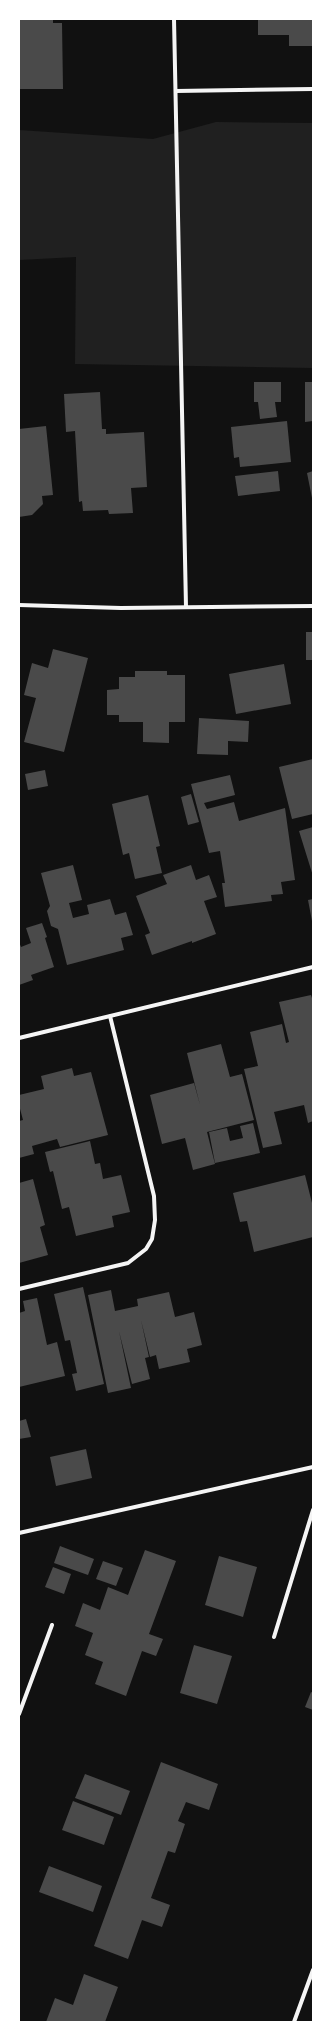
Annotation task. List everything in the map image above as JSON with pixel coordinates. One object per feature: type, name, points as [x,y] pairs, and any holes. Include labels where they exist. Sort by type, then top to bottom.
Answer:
[{"type":"street","points":[[174,19],[186,607]]},
{"type":"street","points":[[176,91],[313,89]]},
{"type":"street","points":[[19,605],[186,607],[313,606]]},
{"type":"street","points":[[19,1038],[313,967]]},
{"type":"street","points":[[19,1289],[128,1263],[146,1249],[152,1239],[155,1220],[154,1196],[110,1016]]},
{"type":"street","points":[[19,1533],[313,1467]]},
{"type":"street","points":[[274,1637],[313,1510]]},
{"type":"street","points":[[19,1714],[52,1625]]},
{"type":"street","points":[[294,2022],[313,1970]]},
{"type":"shaded area","points":[[216,122],[313,123],[313,368],[75,364],[76,257],[19,260],[19,130],[153,139]]},
{"type":"building","points":[[19,19],[53,19],[53,23],[62,23],[63,89],[19,89]]},
{"type":"building","points":[[258,19],[313,19],[313,46],[289,46],[289,35],[258,35]]},
{"type":"building","points":[[254,382],[281,382],[281,402],[275,402],[277,417],[260,419],[258,402],[254,402]]},
{"type":"building","points":[[305,382],[313,382],[313,421],[305,422]]},
{"type":"building","points":[[100,392],[102,429],[106,429],[106,434],[144,432],[147,487],[131,488],[133,513],[109,514],[108,510],[83,511],[82,501],[79,502],[75,431],[66,432],[64,394]]},
{"type":"building","points":[[287,421],[291,462],[240,467],[239,457],[234,458],[231,427]]},
{"type":"building","points":[[46,426],[53,495],[42,496],[43,504],[32,515],[19,517],[19,429]]},
{"type":"building","points":[[278,471],[280,491],[238,496],[235,476]]},
{"type":"building","points":[[313,471],[313,497],[312,498],[307,473]]},
{"type":"building","points":[[306,632],[313,632],[313,660],[306,660]]},
{"type":"building","points":[[53,649],[88,658],[64,752],[24,742],[36,698],[24,695],[32,663],[48,668]]},
{"type":"building","points":[[284,664],[291,704],[236,714],[229,674]]},
{"type":"building","points":[[135,671],[167,671],[167,675],[185,675],[185,722],[169,722],[169,743],[143,742],[143,722],[119,722],[119,715],[107,715],[107,690],[119,689],[119,677],[135,677]]},
{"type":"building","points":[[199,718],[249,721],[248,742],[228,741],[228,755],[197,754]]},
{"type":"building","points":[[313,759],[313,814],[292,819],[279,767]]},
{"type":"building","points":[[45,770],[48,786],[28,790],[25,774]]},
{"type":"building","points":[[230,775],[235,795],[204,803],[207,809],[234,802],[239,821],[285,808],[295,880],[281,882],[283,894],[271,895],[272,901],[225,907],[222,883],[225,883],[220,851],[209,853],[191,784]]},
{"type":"building","points":[[191,794],[199,822],[188,825],[181,797]]},
{"type":"building","points":[[148,795],[160,846],[156,847],[162,873],[135,879],[129,853],[123,855],[112,804]]},
{"type":"building","points":[[313,827],[313,876],[299,831]]},
{"type":"building","points":[[73,865],[82,900],[69,903],[73,918],[89,914],[87,905],[110,899],[115,915],[126,912],[133,935],[121,938],[124,950],[67,965],[58,929],[51,926],[47,911],[50,906],[41,873]]},
{"type":"building","points":[[191,865],[196,880],[209,875],[217,897],[204,901],[216,934],[152,955],[145,935],[150,933],[136,896],[167,884],[163,875]]},
{"type":"building","points":[[313,899],[313,921],[312,921],[308,900]]},
{"type":"building","points":[[42,923],[54,967],[31,975],[33,980],[19,985],[19,942],[21,947],[31,943],[26,928]]},
{"type":"building","points":[[311,995],[313,1001],[313,1121],[308,1123],[304,1105],[274,1112],[282,1144],[263,1148],[244,1069],[258,1066],[250,1032],[282,1024],[286,1043],[289,1042],[279,1002]]},
{"type":"building","points":[[221,1044],[230,1077],[242,1074],[254,1120],[207,1132],[215,1164],[193,1170],[185,1138],[162,1144],[150,1095],[194,1083],[200,1105],[187,1053]]},
{"type":"building","points":[[72,1068],[74,1076],[91,1072],[108,1135],[60,1147],[57,1139],[32,1146],[34,1154],[19,1158],[19,1121],[23,1120],[19,1105],[19,1095],[44,1089],[41,1076]]},
{"type":"building","points":[[253,1123],[260,1153],[215,1163],[209,1132],[227,1128],[230,1141],[243,1138],[240,1126]]},
{"type":"building","points":[[90,1141],[95,1164],[100,1163],[103,1179],[121,1175],[130,1212],[112,1216],[114,1227],[76,1236],[69,1207],[62,1209],[53,1171],[50,1172],[45,1152]]},
{"type":"building","points":[[305,1175],[313,1207],[313,1237],[254,1252],[247,1221],[240,1222],[233,1193]]},
{"type":"building","points":[[33,1179],[45,1225],[40,1227],[48,1255],[19,1263],[19,1183]]},
{"type":"building","points":[[83,1287],[104,1384],[76,1391],[72,1374],[77,1373],[70,1340],[65,1341],[54,1294]]},
{"type":"building","points":[[111,1290],[115,1311],[138,1306],[137,1299],[169,1292],[175,1317],[194,1312],[202,1345],[187,1349],[190,1362],[159,1369],[156,1355],[150,1357],[141,1320],[149,1357],[145,1358],[150,1379],[132,1384],[119,1331],[131,1388],[108,1393],[88,1295]]},
{"type":"building","points":[[37,1298],[47,1345],[57,1342],[65,1376],[19,1387],[19,1313],[25,1311],[23,1301]]},
{"type":"building","points":[[26,1419],[31,1437],[19,1439],[19,1421]]},
{"type":"building","points":[[86,1449],[92,1478],[56,1486],[50,1457]]},
{"type":"building","points":[[60,1546],[94,1559],[88,1575],[54,1563]]},
{"type":"building","points":[[145,1550],[176,1561],[149,1634],[163,1639],[156,1656],[142,1651],[126,1696],[95,1684],[103,1662],[85,1655],[93,1633],[75,1626],[83,1603],[100,1610],[108,1587],[128,1595]]},
{"type":"building","points":[[219,1556],[257,1567],[243,1617],[205,1605]]},
{"type":"building","points":[[103,1561],[123,1568],[116,1586],[96,1579]]},
{"type":"building","points":[[53,1567],[71,1574],[64,1594],[45,1587]]},
{"type":"building","points":[[194,1645],[232,1656],[217,1704],[180,1693]]},
{"type":"building","points":[[311,1692],[313,1693],[313,1710],[305,1707]]},
{"type":"building","points":[[161,1762],[218,1784],[209,1810],[186,1802],[178,1821],[185,1824],[175,1853],[168,1851],[151,1898],[170,1905],[162,1927],[142,1920],[128,1959],[94,1946]]},
{"type":"building","points":[[85,1774],[130,1791],[121,1815],[75,1798]]},
{"type":"building","points":[[73,1801],[114,1817],[104,1845],[62,1830]]},
{"type":"building","points":[[49,1866],[102,1886],[93,1912],[39,1892]]},
{"type":"building","points":[[84,1974],[118,1987],[105,2022],[46,2022],[55,1998],[73,2005]]}]
